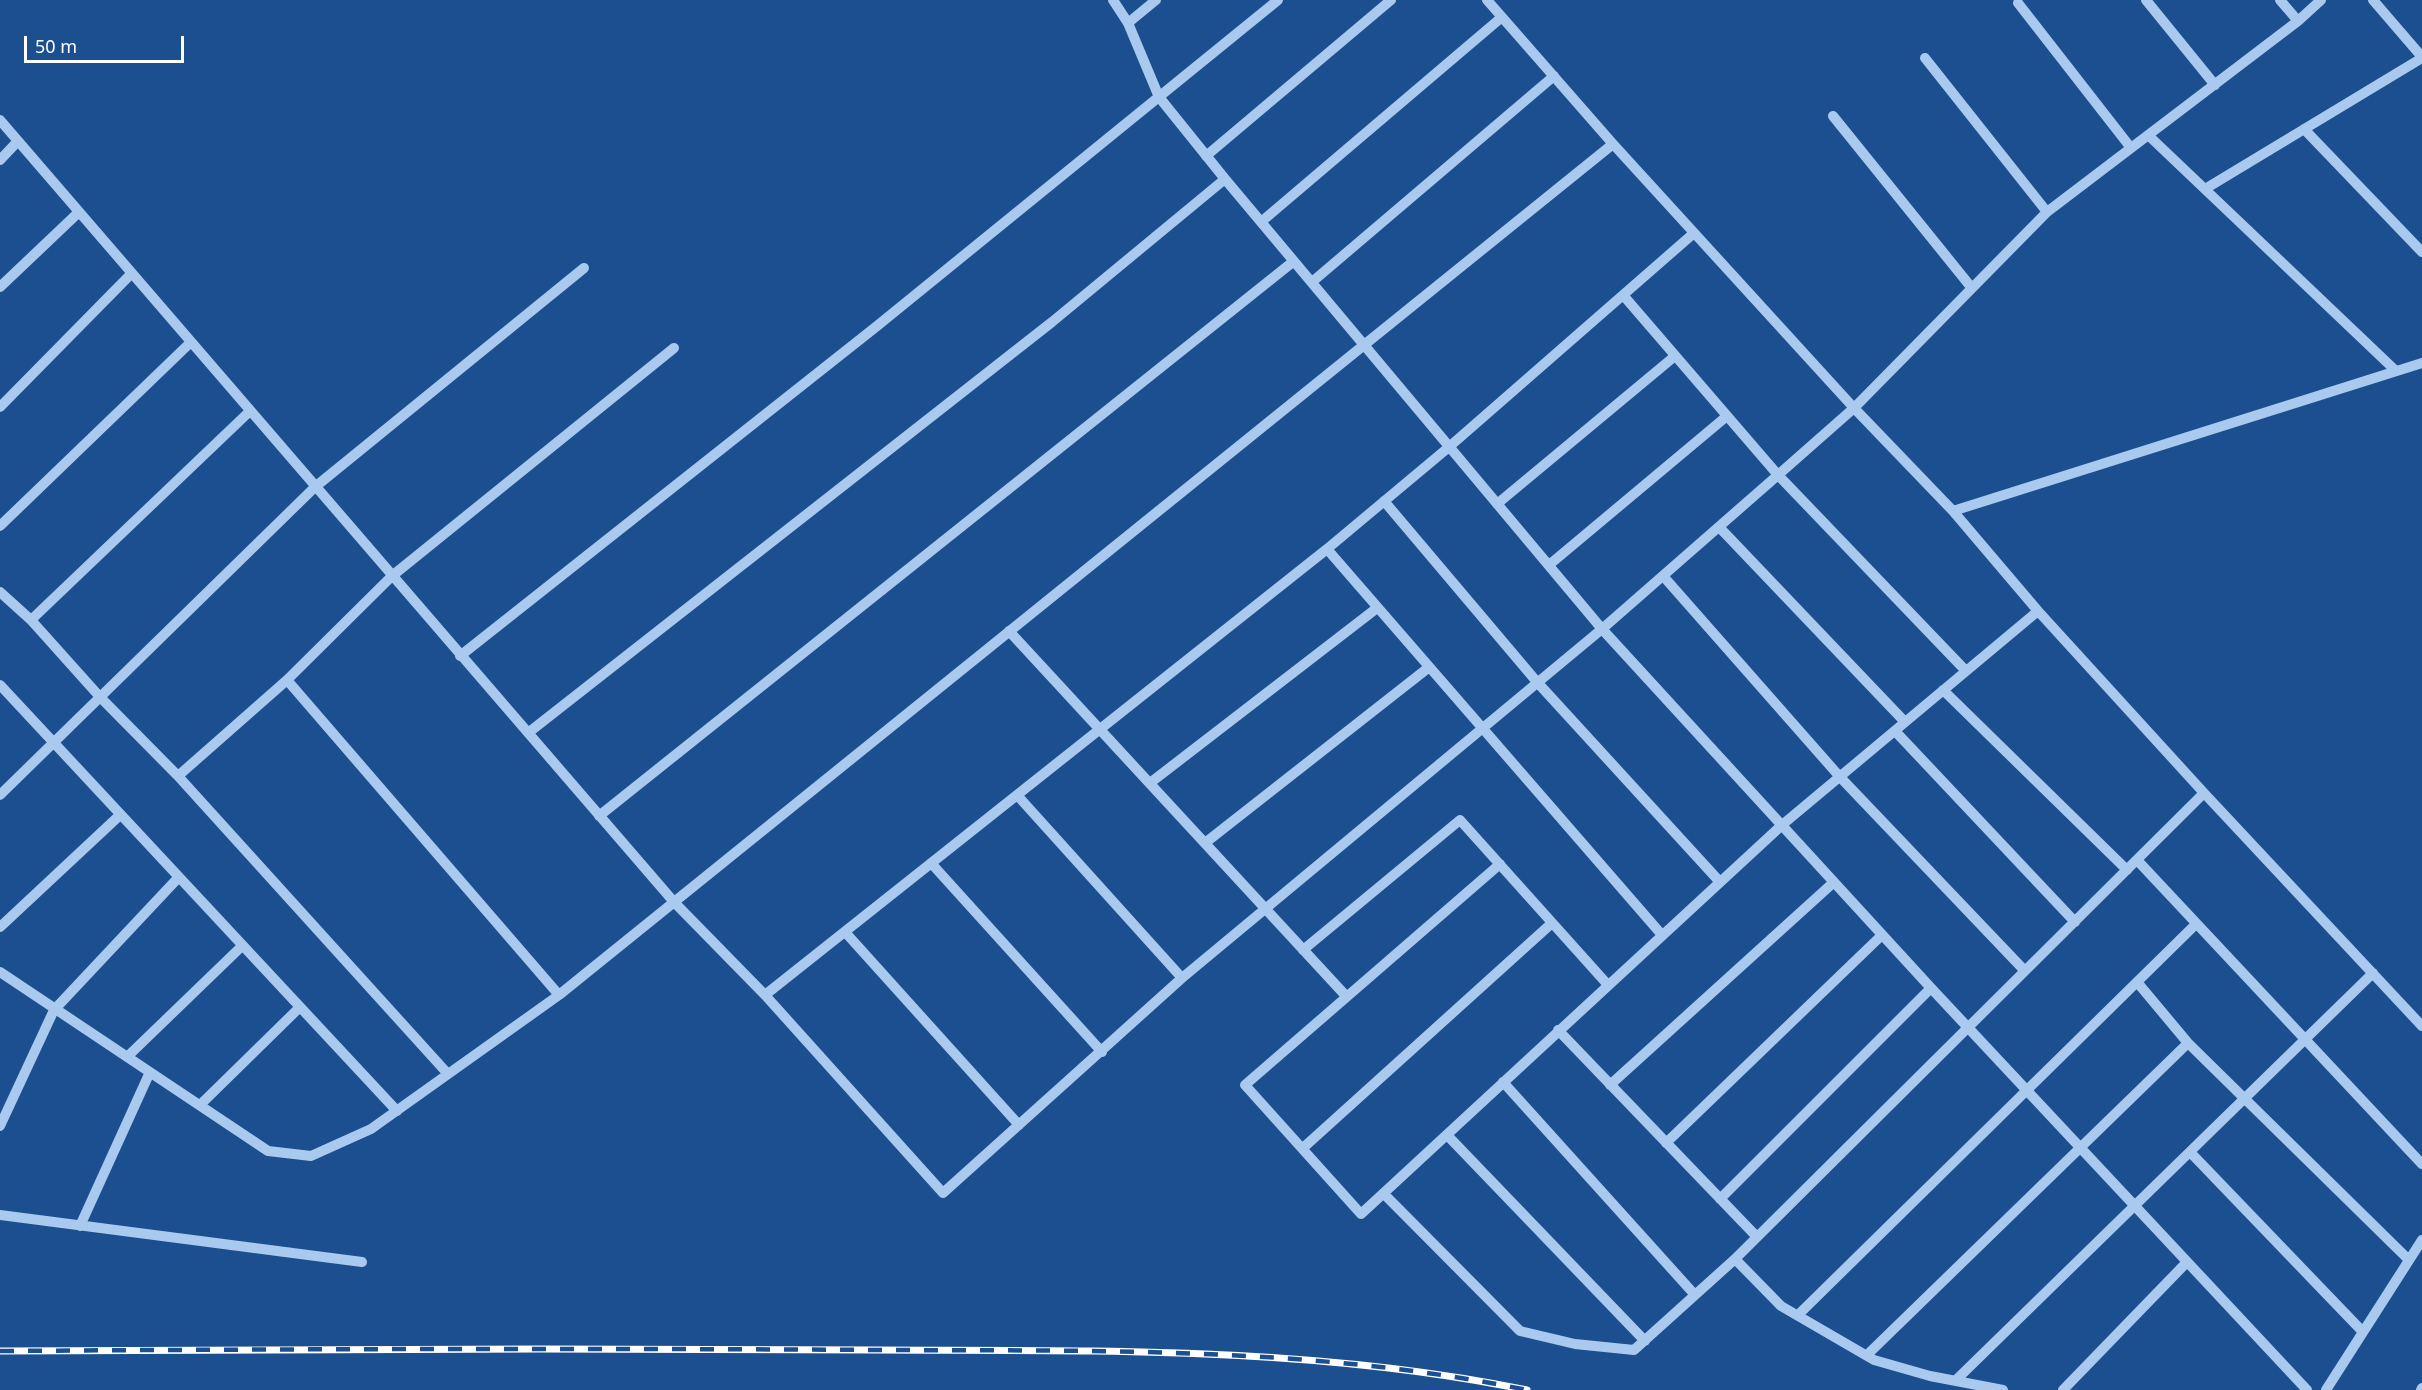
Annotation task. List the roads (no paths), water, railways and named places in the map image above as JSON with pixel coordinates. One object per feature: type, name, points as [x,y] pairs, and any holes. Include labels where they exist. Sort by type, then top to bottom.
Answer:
[{"type":"street","points":[[1113,0],[1128,23],[1159,97],[1602,629],[1931,988],[2028,1089],[2307,1390]]},
{"type":"street","points":[[1128,23],[1156,0]]},
{"type":"street","points":[[460,656],[868,334],[1278,0]]},
{"type":"street","points":[[1206,156],[1391,0]]},
{"type":"street","points":[[1487,0],[1694,233],[1854,408],[1953,511],[2038,611],[2422,1026]]},
{"type":"street","points":[[2146,0],[2215,85]]},
{"type":"street","points":[[2280,0],[2298,21]]},
{"type":"street","points":[[0,120],[674,902],[765,995],[943,1193],[1264,907],[1602,629],[1720,528],[1854,408],[2047,212],[2298,21],[2321,0]]},
{"type":"street","points":[[2205,189],[2422,57],[2373,0]]},
{"type":"street","points":[[2018,3],[2132,148]]},
{"type":"street","points":[[1261,222],[1502,17]]},
{"type":"street","points":[[1925,58],[2047,212]]},
{"type":"street","points":[[1312,282],[1554,76]]},
{"type":"street","points":[[1833,116],[1971,287]]},
{"type":"street","points":[[2304,129],[2422,252]]},
{"type":"street","points":[[2148,135],[2396,371]]},
{"type":"street","points":[[0,160],[18,141]]},
{"type":"street","points":[[0,972],[268,1151],[310,1156],[371,1129],[559,995],[1613,144]]},
{"type":"street","points":[[528,733],[1052,322],[1225,179]]},
{"type":"street","points":[[0,287],[79,212]]},
{"type":"street","points":[[765,995],[1327,549],[1449,447],[1694,233]]},
{"type":"street","points":[[599,816],[1294,261]]},
{"type":"street","points":[[0,795],[315,487],[584,268]]},
{"type":"street","points":[[0,407],[132,273]]},
{"type":"street","points":[[1623,295],[1778,475],[1966,671]]},
{"type":"street","points":[[0,526],[191,342]]},
{"type":"street","points":[[178,776],[287,680],[392,576],[674,348]]},
{"type":"street","points":[[1497,504],[1675,356]]},
{"type":"street","points":[[1953,511],[2422,363]]},
{"type":"street","points":[[31,620],[250,411]]},
{"type":"street","points":[[1549,565],[1727,416]]},
{"type":"street","points":[[1384,501],[1537,682],[1720,882]]},
{"type":"street","points":[[1720,528],[1905,722]]},
{"type":"street","points":[[1327,549],[1480,729],[1662,936]]},
{"type":"street","points":[[1664,577],[1840,777],[2025,970]]},
{"type":"street","points":[[0,592],[31,620],[100,698],[178,776],[448,1074]]},
{"type":"street","points":[[1150,783],[1377,608]]},
{"type":"street","points":[[1500,864],[1245,1084],[1361,1214],[1782,825],[2038,611]]},
{"type":"street","points":[[1009,631],[1346,996]]},
{"type":"street","points":[[1205,843],[1428,668]]},
{"type":"street","points":[[287,680],[559,995]]},
{"type":"street","points":[[0,685],[397,1111]]},
{"type":"street","points":[[1943,690],[2127,870]]},
{"type":"street","points":[[1894,731],[2075,922]]},
{"type":"street","points":[[1384,1194],[1520,1331],[1575,1344],[1634,1350],[1734,1259],[2204,793]]},
{"type":"street","points":[[1017,795],[1182,978]]},
{"type":"street","points":[[0,927],[120,815]]},
{"type":"street","points":[[1303,950],[1460,820],[1608,985]]},
{"type":"street","points":[[2137,860],[2422,1164]]},
{"type":"street","points":[[931,863],[1102,1052]]},
{"type":"street","points":[[0,1126],[54,1010],[178,878]]},
{"type":"street","points":[[1610,1084],[1834,882]]},
{"type":"street","points":[[1303,1148],[1552,922]]},
{"type":"street","points":[[1798,1316],[2196,924]]},
{"type":"street","points":[[845,932],[1019,1125]]},
{"type":"street","points":[[1666,1143],[1882,935]]},
{"type":"street","points":[[127,1057],[242,946]]},
{"type":"street","points":[[1956,1380],[2373,973]]},
{"type":"street","points":[[2137,982],[2188,1043],[2409,1260]]},
{"type":"street","points":[[1720,1199],[1931,988]]},
{"type":"street","points":[[200,1106],[299,1008]]},
{"type":"street","points":[[1558,1030],[1756,1237]]},
{"type":"street","points":[[1867,1355],[2188,1043]]},
{"type":"street","points":[[80,1226],[150,1072]]},
{"type":"street","points":[[1503,1082],[1695,1295]]},
{"type":"street","points":[[1447,1135],[1645,1341]]},
{"type":"street","points":[[2190,1152],[2363,1332]]},
{"type":"street","points":[[0,1215],[362,1262]]},
{"type":"street","points":[[2326,1390],[2422,1240]]},
{"type":"street","points":[[1734,1259],[1781,1306],[1867,1355],[1930,1376],[2003,1390]]},
{"type":"street","points":[[2062,1390],[2187,1262]]},
{"type":"railway","points":[[0,1351],[328,1349],[1121,1351],[1284,1358],[1365,1365],[1527,1390]]}]
